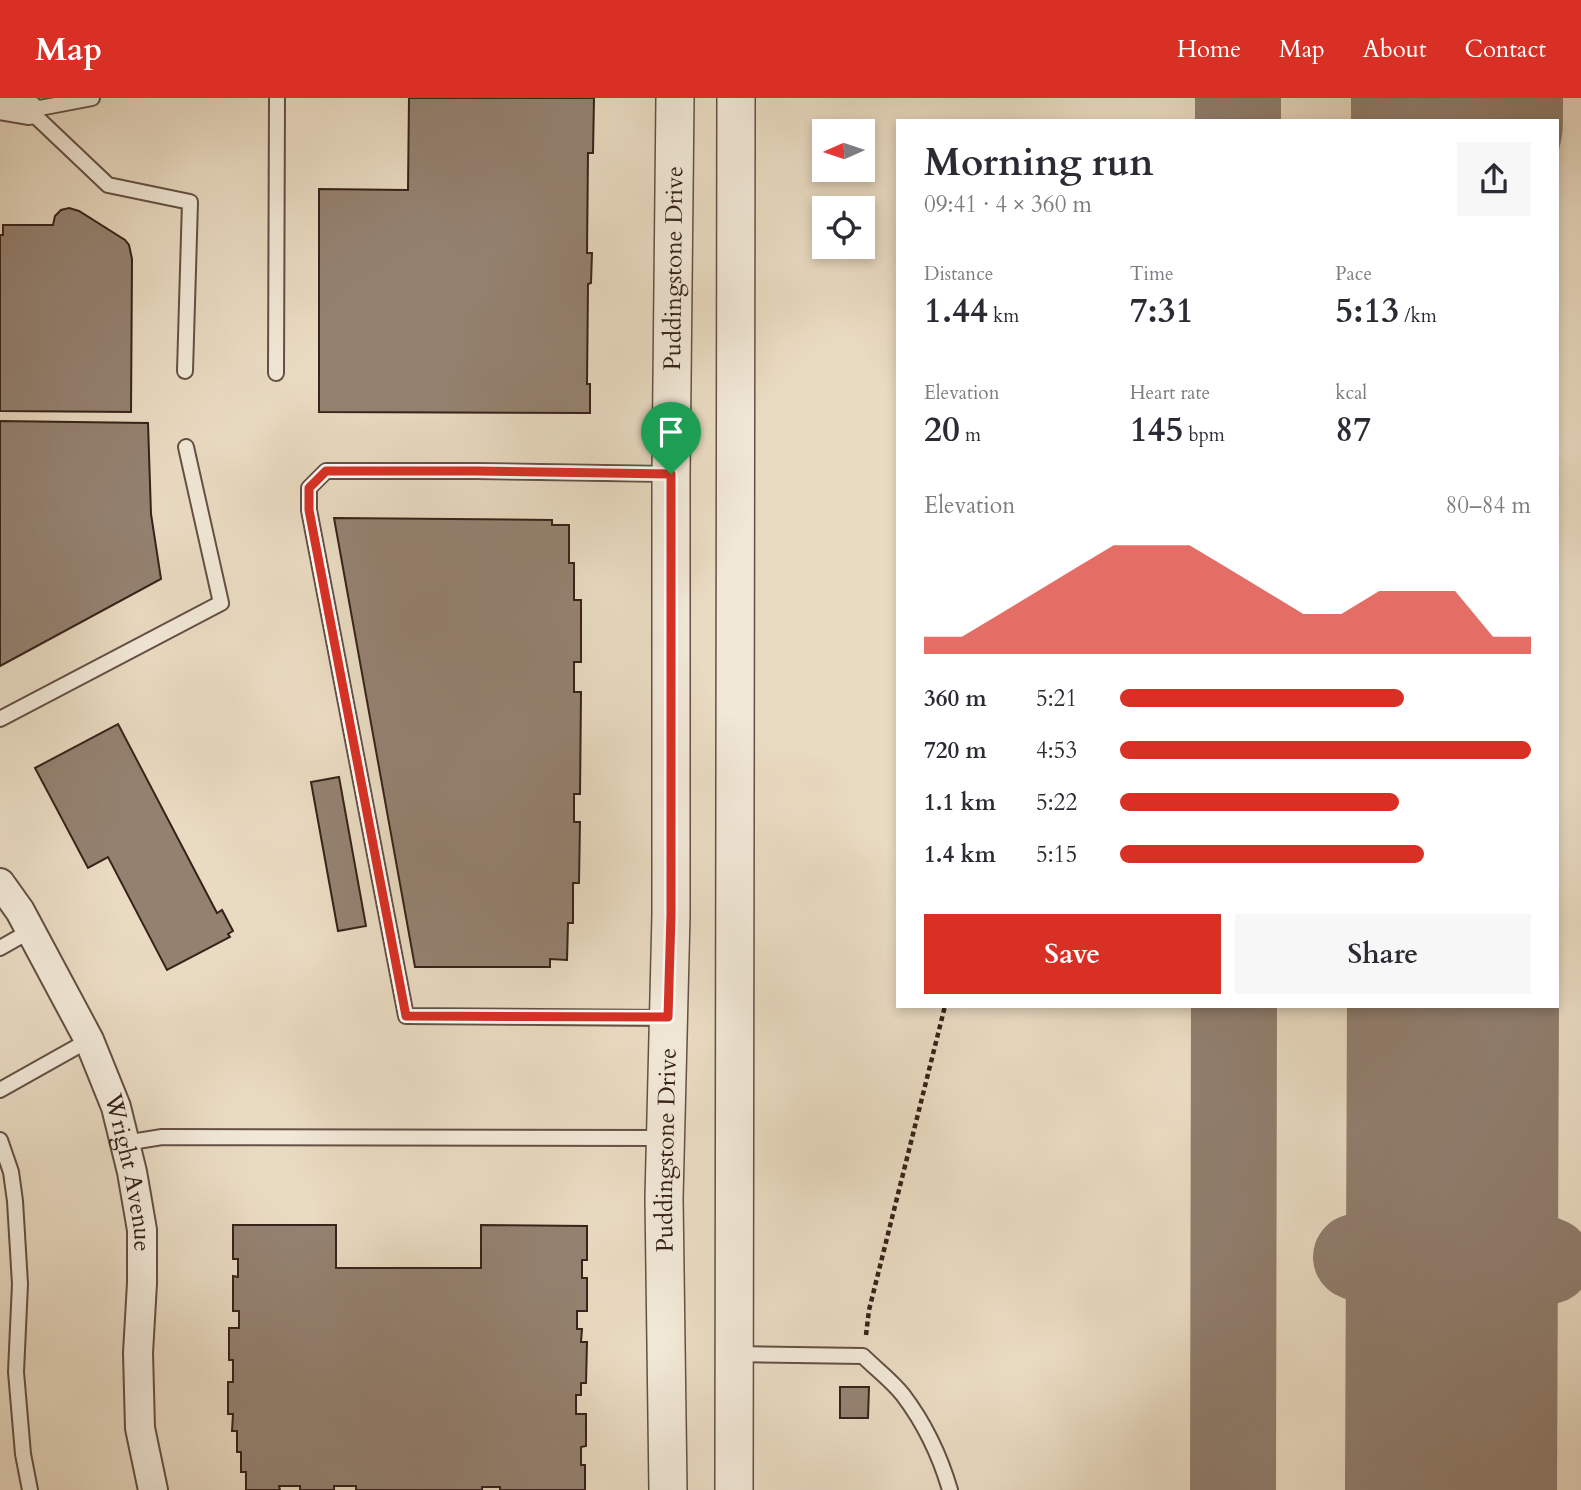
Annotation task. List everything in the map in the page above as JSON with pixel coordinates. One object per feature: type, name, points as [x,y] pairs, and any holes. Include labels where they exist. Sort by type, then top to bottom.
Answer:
[{"type":"street","name":"Puddingstone Drive","points":[[668,1490],[664,1198],[671,901],[671,474],[675,98]]},
{"type":"street","points":[[734,1490],[736,98]]},
{"type":"street","points":[[0,104],[29,110]]},
{"type":"street","name":"Wright Avenue","points":[[0,883],[20,911],[89,1040],[116,1107],[132,1172],[142,1230],[138,1353],[141,1428],[153,1490]]},
{"type":"lane","points":[[29,110],[92,98]]},
{"type":"lane","points":[[275,373],[277,98]]},
{"type":"lane","points":[[29,110],[108,185],[190,202],[185,372]]},
{"type":"lane","points":[[0,719],[221,603],[186,447]]},
{"type":"lane","points":[[668,1017],[406,1016],[309,510],[309,488],[326,471],[671,474]]},
{"type":"lane","points":[[0,948],[30,931]]},
{"type":"lane","points":[[0,1090],[89,1040]]},
{"type":"lane","points":[[125,1143],[162,1137],[666,1138]]},
{"type":"lane","points":[[0,1140],[11,1171],[15,1200],[20,1284],[16,1372],[23,1454],[30,1490]]},
{"type":"lane","points":[[734,1354],[863,1356],[902,1394],[929,1436],[950,1490]]},
{"type":"path","points":[[863,1356],[870,1310],[945,1008]]},
{"type":"building","points":[[409,98],[594,98],[593,153],[588,153],[587,253],[592,253],[591,283],[588,284],[587,384],[590,384],[590,413],[319,412],[319,189],[408,190]]},
{"type":"building","points":[[69,208],[79,211],[129,245],[132,259],[131,412],[0,411],[0,235],[3,235],[3,225],[53,225],[55,216],[61,210]]},
{"type":"building","points":[[0,421],[148,423],[151,514],[161,579],[0,666]]},
{"type":"building","points":[[334,518],[552,520],[552,525],[569,525],[569,563],[574,563],[574,600],[581,600],[581,662],[574,662],[574,692],[581,692],[580,794],[574,794],[574,822],[580,822],[579,883],[573,883],[573,923],[568,923],[567,960],[550,959],[550,967],[415,967]]},
{"type":"building","points":[[118,724],[217,913],[222,910],[233,931],[228,934],[230,937],[167,970],[108,857],[88,868],[35,768]]},
{"type":"building","points":[[339,777],[366,926],[338,931],[311,782]]},
{"type":"building","points":[[233,1225],[336,1225],[336,1268],[481,1268],[481,1225],[587,1226],[587,1260],[582,1260],[582,1278],[587,1278],[587,1311],[577,1311],[577,1329],[582,1329],[581,1342],[587,1342],[586,1383],[581,1383],[581,1395],[576,1395],[576,1414],[586,1414],[586,1446],[581,1447],[581,1465],[585,1465],[585,1490],[500,1490],[500,1487],[482,1487],[482,1490],[356,1490],[356,1486],[334,1486],[334,1490],[300,1490],[300,1486],[279,1486],[280,1490],[246,1490],[246,1472],[241,1472],[241,1452],[237,1452],[237,1431],[232,1431],[233,1414],[228,1414],[228,1382],[233,1382],[233,1360],[229,1360],[229,1328],[239,1328],[239,1311],[233,1311],[233,1276],[238,1277],[238,1259],[233,1259]]},
{"type":"building","points":[[840,1387],[869,1387],[868,1418],[840,1418]]},
{"type":"taxiway","points":[[1238,98],[1238,119]]},
{"type":"taxiway","points":[[1233,1490],[1234,1008]]},
{"type":"taxiway","points":[[1452,1360],[1471,1311],[1486,1291],[1519,1269],[1549,1261],[1511,1243],[1487,1223],[1473,1202],[1453,1161]]},
{"type":"taxiway","points":[[1452,1360],[1426,1306],[1408,1284],[1383,1267],[1356,1257],[1399,1239],[1417,1225],[1432,1206],[1453,1161]]},
{"type":"runway","points":[[1457,98],[1457,119]]},
{"type":"runway","points":[[1451,1490],[1453,1008]]},
{"type":"route","points":[[326,471],[671,474],[671,915],[668,1017],[406,1016],[309,510],[309,488],[326,471]]}]
